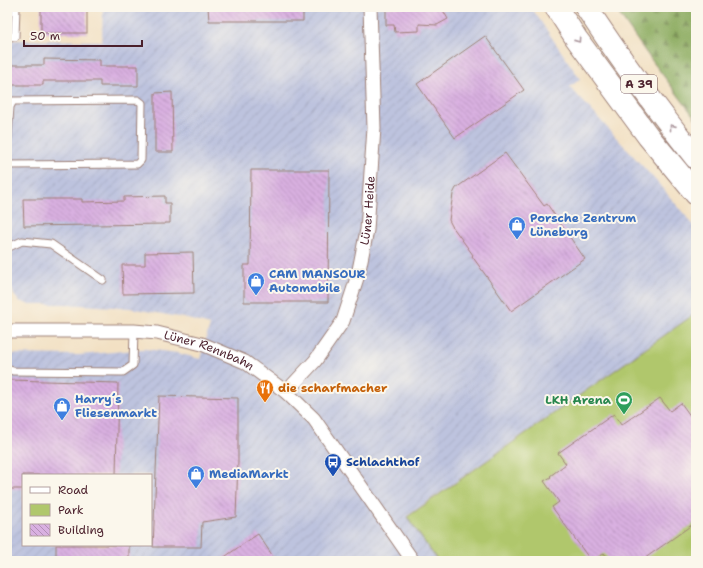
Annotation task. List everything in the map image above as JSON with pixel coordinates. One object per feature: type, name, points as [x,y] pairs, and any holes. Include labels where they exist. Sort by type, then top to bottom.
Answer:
[{"type":"highway","name":"A 39","points":[[556,7],[639,124],[696,194]]},
{"type":"highway","name":"A 39","points":[[586,7],[666,121],[696,158]]},
{"type":"street","name":"Lüner Heide","points":[[286,392],[316,361],[343,321],[358,276],[367,230],[374,128],[370,7]]},
{"type":"street","name":"Lüner Rennbahn","points":[[7,331],[157,332],[202,344],[245,362],[286,392],[314,419],[413,561]]},
{"type":"lane","points":[[7,36],[15,37],[16,7]]},
{"type":"lane","points":[[7,148],[10,107],[13,101],[138,100],[142,103],[140,160],[137,164],[7,165]]},
{"type":"lane","points":[[7,248],[22,241],[51,244],[103,280]]},
{"type":"lane","points":[[7,369],[13,371],[123,372],[133,365],[134,331]]},
{"type":"shaded area","points":[[103,7],[531,7],[580,79],[570,87],[658,183],[696,228],[696,313],[407,516],[438,561],[7,561],[7,354],[79,355],[146,349],[178,353],[200,359],[210,325],[184,318],[130,308],[65,304],[28,304],[19,301],[14,295],[11,287],[11,275],[7,265],[7,40],[102,41]]},
{"type":"green space","points":[[614,7],[696,7],[696,119],[647,54]]},
{"type":"green space","name":"LKH Arena","points":[[696,313],[696,556],[689,561],[438,561],[407,517]]},
{"type":"building","points":[[41,7],[87,7],[87,33],[41,33]]},
{"type":"building","points":[[208,7],[303,7],[303,21],[209,21]]},
{"type":"building","points":[[386,7],[441,7],[448,19],[437,25],[419,24],[419,31],[395,32],[394,25],[386,25]]},
{"type":"building","points":[[485,36],[524,90],[455,138],[417,84]]},
{"type":"building","points":[[44,59],[100,60],[100,66],[138,66],[138,86],[100,86],[100,81],[43,81],[43,85],[7,85],[7,65],[44,65]]},
{"type":"building","points":[[172,92],[173,152],[155,152],[155,93]]},
{"type":"building","name":"Porsche Zentrum Lüneburg","points":[[505,153],[544,206],[547,204],[585,259],[511,311],[472,256],[473,255],[449,220],[453,194],[456,188]]},
{"type":"building","points":[[251,170],[329,170],[328,302],[244,302],[244,265],[250,265]]},
{"type":"building","points":[[165,196],[165,203],[170,203],[170,223],[24,226],[23,199],[82,199],[82,202],[124,201],[124,197]]},
{"type":"building","points":[[193,252],[194,293],[123,294],[122,265],[145,265],[145,253]]},
{"type":"building","name":"Harry´s Fliesenmarkt","points":[[9,380],[118,383],[116,474],[22,474],[22,489],[7,489]]},
{"type":"building","name":"MediaMarkt","points":[[159,396],[238,398],[236,517],[202,522],[201,547],[153,547]]},
{"type":"building","points":[[660,398],[670,411],[681,403],[696,424],[696,522],[641,561],[610,561],[604,553],[594,561],[591,561],[552,507],[559,502],[544,481],[566,464],[558,453],[614,414],[621,425]]},
{"type":"building","points":[[258,534],[276,561],[219,561],[243,544]]},
{"type":"building","points":[[56,546],[129,546],[129,561],[56,561]]},
{"type":"place","name":"Porsche Zentrum Lüneburg","points":[[517,240]]},
{"type":"place","name":"CAM MANSOUR Automobile","points":[[256,296]]},
{"type":"place","name":"die scharfmacher","points":[[265,403]]},
{"type":"place","name":"LKH Arena","points":[[624,415]]},
{"type":"place","name":"Harry´s Fliesenmarkt","points":[[62,421]]},
{"type":"place","name":"Schlachthof","points":[[333,477]]},
{"type":"place","name":"MediaMarkt","points":[[196,489]]}]
